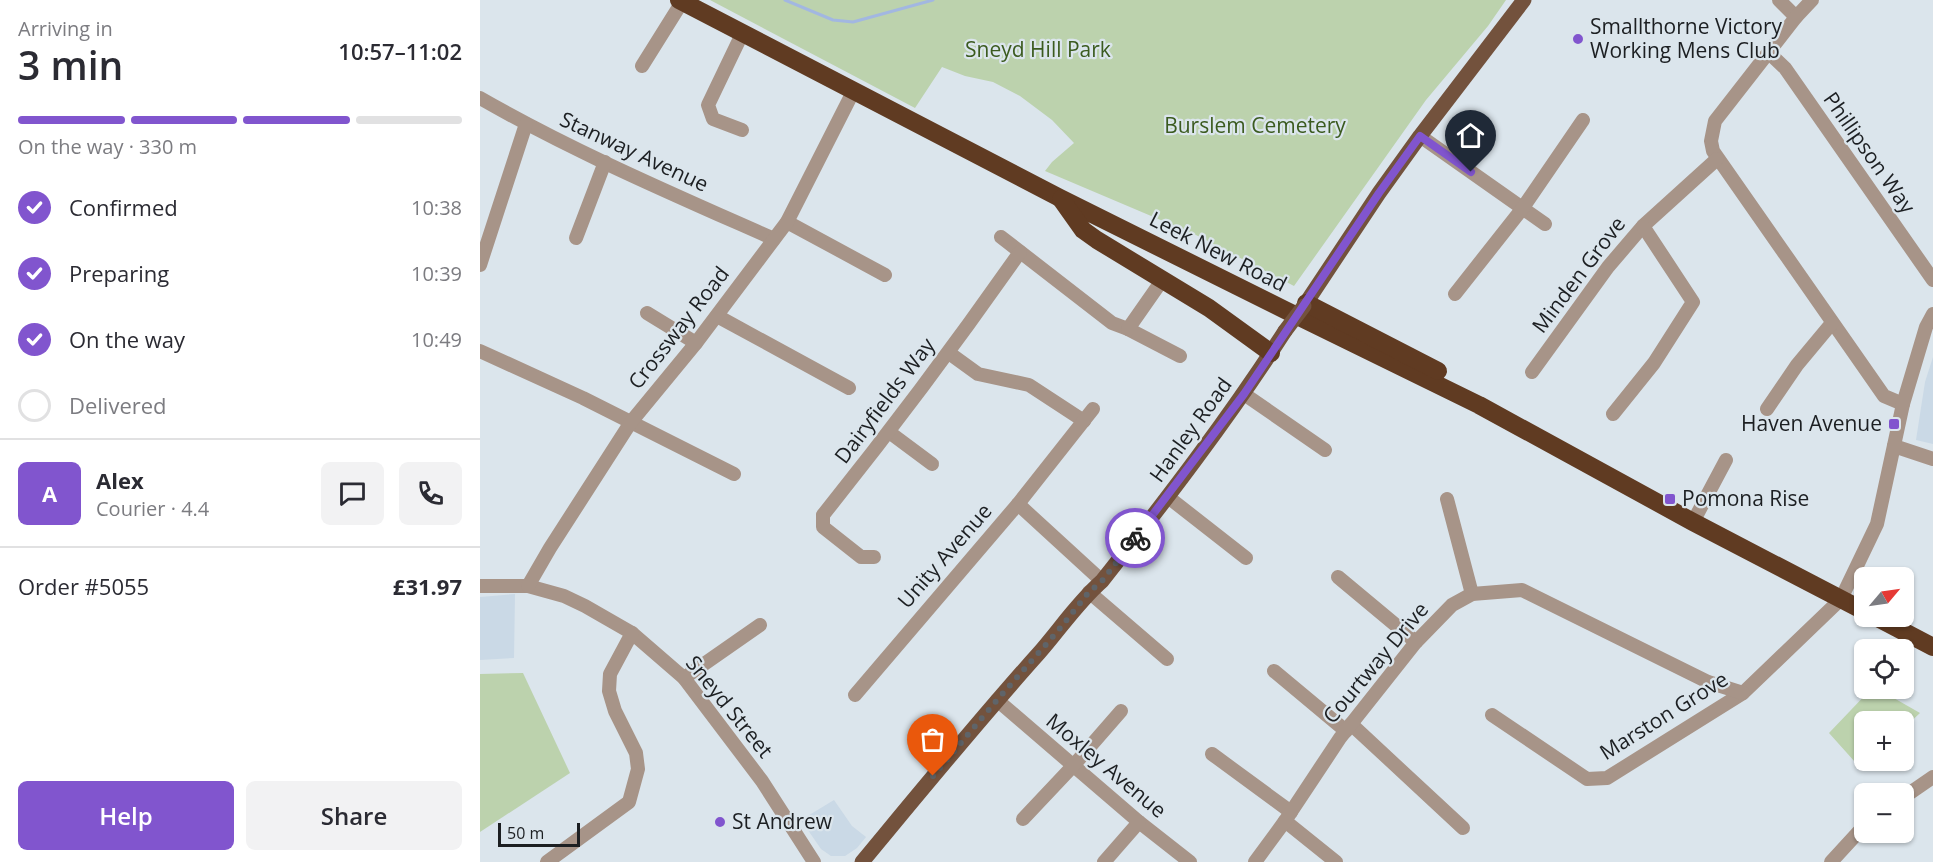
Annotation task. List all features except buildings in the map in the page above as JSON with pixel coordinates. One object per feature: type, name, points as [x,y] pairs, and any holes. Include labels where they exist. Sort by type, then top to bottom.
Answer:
[{"type":"highway","name":"Leek New Road","points":[[681,1],[1060,198],[1468,400],[1854,606]]},
{"type":"highway","points":[[1060,198],[1083,230],[1096,240],[1209,308],[1271,353]]},
{"type":"highway","points":[[1305,304],[1459,383],[1464,388],[1468,400]]},
{"type":"highway","points":[[1896,627],[1933,647]]},
{"type":"main road","name":"Hanley Road","points":[[861,862],[1089,592],[1102,581],[1168,497],[1244,394],[1379,193],[1524,0]]},
{"type":"street","points":[[1779,0],[1796,17]]},
{"type":"street","points":[[1812,0],[1796,17],[1715,121],[1711,141],[1713,151],[1884,396],[1903,404]]},
{"type":"street","points":[[642,66],[681,1]]},
{"type":"street","points":[[742,130],[713,119],[708,105],[743,32]]},
{"type":"street","name":"Phillipson Way","points":[[1769,52],[1785,68],[1933,280]]},
{"type":"street","name":"Crossway Road","points":[[528,586],[631,422],[717,316],[786,222],[854,90]]},
{"type":"street","name":"Stanway Avenue","points":[[480,98],[526,124],[605,162],[774,238]]},
{"type":"street","points":[[1455,294],[1522,209],[1583,120]]},
{"type":"street","points":[[480,265],[526,124]]},
{"type":"street","points":[[1420,136],[1545,225]]},
{"type":"street","name":"Minden Grove","points":[[1533,372],[1608,267],[1643,226],[1718,159]]},
{"type":"street","points":[[576,237],[605,162]]},
{"type":"street","points":[[786,222],[885,275]]},
{"type":"street","points":[[1613,414],[1654,363],[1693,302],[1643,226]]},
{"type":"street","points":[[1001,237],[1112,323],[1180,356]]},
{"type":"street","name":"Dairyfields Way","points":[[874,557],[861,556],[823,527],[823,515],[949,353],[1020,252]]},
{"type":"street","points":[[1128,329],[1163,279]]},
{"type":"street","points":[[646,313],[696,343]]},
{"type":"street","points":[[1841,599],[1877,524],[1903,404],[1926,327],[1933,314]]},
{"type":"street","points":[[717,316],[849,388]]},
{"type":"street","points":[[1767,409],[1797,366],[1832,323]]},
{"type":"street","points":[[480,351],[631,422],[734,474]]},
{"type":"street","points":[[949,353],[978,375],[1029,385],[1084,421]]},
{"type":"street","points":[[1244,394],[1325,450]]},
{"type":"street","points":[[1018,504],[1094,409]]},
{"type":"street","points":[[889,432],[932,464]]},
{"type":"street","points":[[1894,447],[1933,459]]},
{"type":"street","points":[[1694,522],[1726,460]]},
{"type":"street","points":[[1168,497],[1246,558]]},
{"type":"street","points":[[1447,499],[1472,594]]},
{"type":"street","name":"Unity Avenue","points":[[855,695],[1018,504],[1102,581]]},
{"type":"street","points":[[1338,577],[1416,642]]},
{"type":"street","name":"Sneyd Street","points":[[480,586],[528,586],[564,596],[632,633],[684,678],[762,781],[814,862]]},
{"type":"street","name":"Courtway Drive","points":[[1255,862],[1348,728],[1416,642],[1452,605],[1472,594],[1522,590],[1708,682],[1743,693]]},
{"type":"street","points":[[1089,592],[1167,659]]},
{"type":"street","name":"Marston Grove","points":[[1492,715],[1587,780],[1607,778],[1743,693],[1841,599]]},
{"type":"street","points":[[684,678],[760,625]]},
{"type":"street","points":[[547,862],[629,802],[638,769],[636,753],[615,711],[609,690],[610,674],[632,633]]},
{"type":"street","points":[[1274,671],[1348,728],[1463,828]]},
{"type":"street","name":"Moxley Avenue","points":[[997,700],[1138,822],[1190,862]]},
{"type":"street","points":[[1023,819],[1120,711]]},
{"type":"street","points":[[1212,754],[1288,816],[1336,862]]},
{"type":"street","points":[[1914,790],[1933,777]]},
{"type":"street","points":[[1104,862],[1138,822]]},
{"type":"street","points":[[1831,862],[1854,837]]},
{"type":"shaded area","points":[[1933,357],[1933,444],[1916,440],[1925,382]]},
{"type":"shaded area","points":[[515,594],[514,658],[480,660],[480,597]]},
{"type":"shaded area","points":[[834,800],[852,826],[866,837],[857,848],[845,856],[831,856],[821,849],[801,820]]},
{"type":"green space","name":"Burslem Cemetery","points":[[710,0],[1506,0],[1488,26],[1426,100],[1294,286],[1196,235],[1045,171],[1074,143],[1052,120],[1020,96],[993,82],[965,76],[942,67],[915,108]]},
{"type":"green space","points":[[523,673],[570,773],[480,832],[480,674]]},
{"type":"green space","points":[[1861,699],[1896,699],[1920,713],[1914,719],[1914,711],[1854,711],[1854,761],[1829,733]]},
{"type":"waterway","points":[[785,0],[833,20],[853,22],[933,0]]},
{"type":"way so far","points":[[933,776],[1089,592],[1102,581],[1135,538]]},
{"type":"place","name":"Smallthorne Victory Working Mens Club","points":[[1578,39]]},
{"type":"place","name":"Haven Avenue","points":[[1894,424]]},
{"type":"place","name":"Pomona Rise","points":[[1670,499]]},
{"type":"place","name":"St Andrew","points":[[720,822]]},
{"type":"route","points":[[1135,538],[1244,394],[1420,136],[1471,172]]},
{"type":"park label","name":"Sneyd Hill Park","points":[[1038,50]]}]
